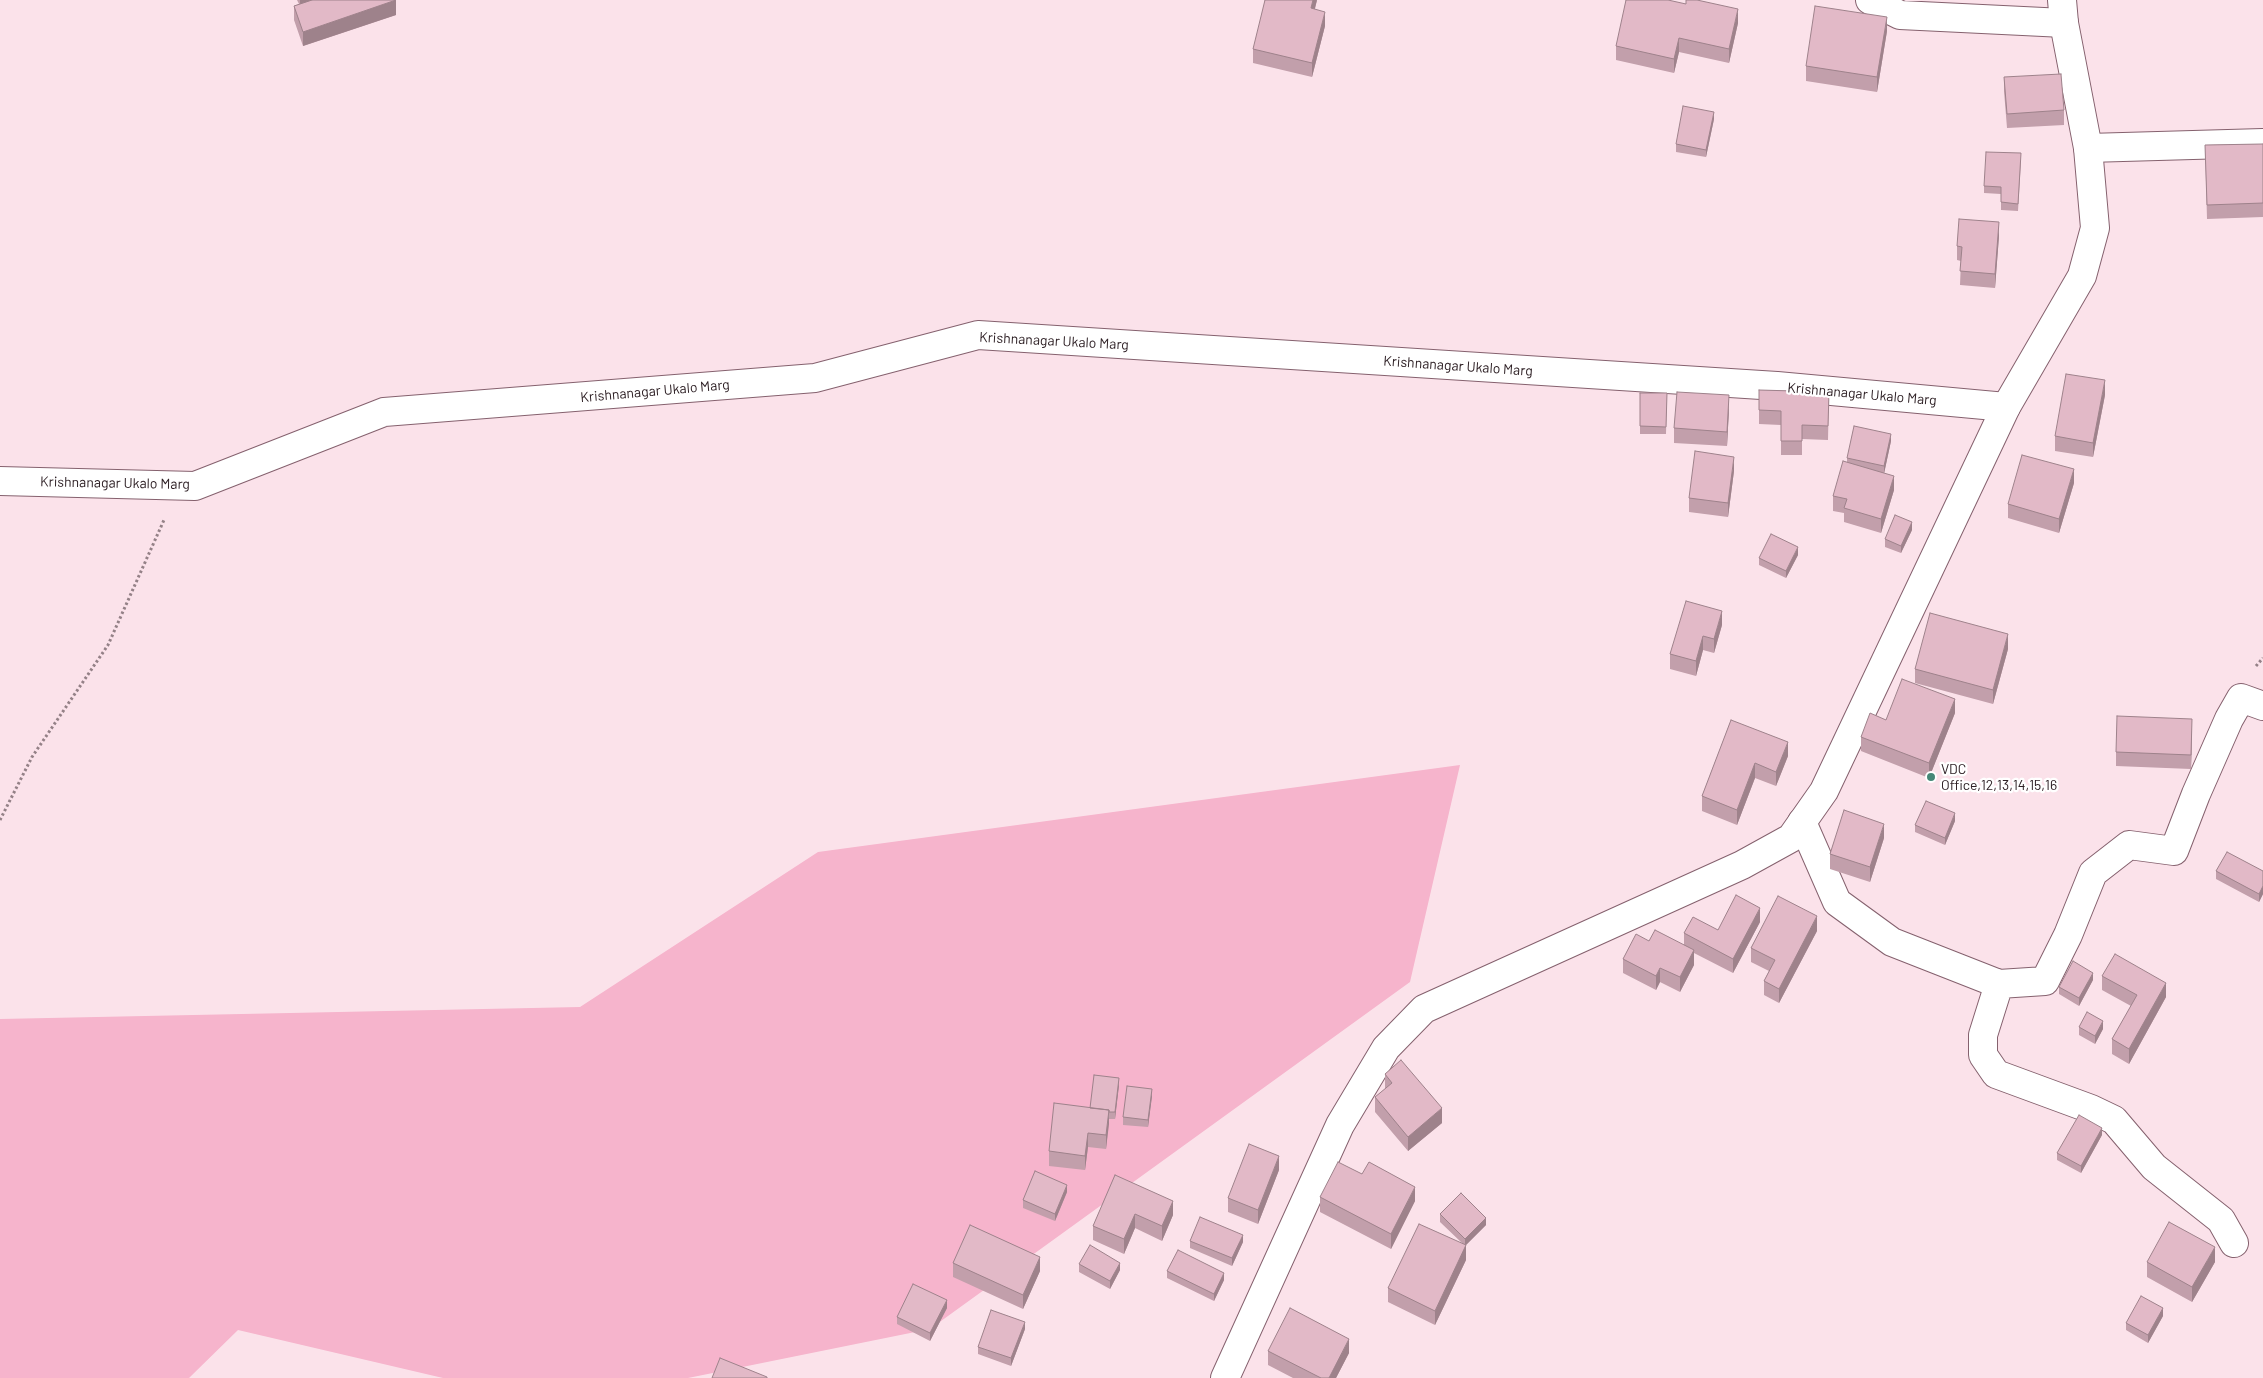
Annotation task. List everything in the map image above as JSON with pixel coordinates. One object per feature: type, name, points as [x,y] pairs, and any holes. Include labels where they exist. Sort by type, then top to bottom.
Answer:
[{"type":"street","points":[[1225,1378],[1340,1125],[1386,1048],[1424,1009],[1742,865],[1790,838],[1824,791],[2006,406],[2082,276],[2095,228],[2088,148],[2063,12],[1900,16],[1870,0]]},
{"type":"street","points":[[2088,148],[2263,143]]},
{"type":"street","name":"Krishnanagar Ukalo Marg","points":[[0,481],[195,486],[384,412],[815,378],[978,335],[1777,386],[2006,406]]},
{"type":"street","points":[[1802,822],[1837,902],[1892,942],[1999,984],[2045,981],[2068,935],[2094,873],[2129,845],[2174,851],[2225,727],[2241,698],[2263,706]]},
{"type":"street","points":[[1999,984],[1983,1034],[1983,1055],[1996,1074],[2090,1109],[2114,1120],[2154,1167],[2221,1220],[2234,1243]]},
{"type":"path","points":[[0,820],[32,757],[108,645],[180,485]]},
{"type":"shaded area","points":[[1460,765],[1410,982],[930,1329],[688,1378],[443,1378],[238,1330],[189,1378],[0,1378],[0,1019],[580,1007],[818,852]]},
{"type":"building","points":[[312,0],[396,0],[303,32],[294,6]]},
{"type":"building","points":[[1265,0],[1313,0],[1311,8],[1325,12],[1312,63],[1253,49]]},
{"type":"building","points":[[1626,0],[1668,0],[1686,4],[1686,0],[1697,0],[1738,9],[1729,49],[1679,38],[1674,59],[1616,46]]},
{"type":"building","points":[[1815,6],[1887,17],[1877,77],[1806,66]]},
{"type":"building","points":[[2061,74],[2064,110],[2007,114],[2004,77]]},
{"type":"building","points":[[1683,106],[1714,112],[1706,150],[1676,144]]},
{"type":"building","points":[[2263,144],[2263,203],[2207,205],[2205,145]]},
{"type":"building","points":[[1986,152],[2021,153],[2018,204],[2001,202],[2001,187],[1984,186]]},
{"type":"building","points":[[1959,219],[1999,222],[1995,274],[1960,271],[1962,247],[1957,246]]},
{"type":"building","points":[[2066,374],[2105,380],[2093,443],[2055,436]]},
{"type":"building","points":[[1759,390],[1829,392],[1828,426],[1802,425],[1802,441],[1781,441],[1781,411],[1759,410]]},
{"type":"building","points":[[1677,392],[1729,395],[1727,432],[1674,428]]},
{"type":"building","points":[[1640,393],[1667,393],[1666,427],[1640,426]]},
{"type":"building","points":[[1854,426],[1891,434],[1884,466],[1847,458]]},
{"type":"building","points":[[1695,451],[1734,457],[1728,503],[1689,498]]},
{"type":"building","points":[[2022,455],[2074,469],[2059,519],[2008,504]]},
{"type":"building","points":[[1843,461],[1894,476],[1881,519],[1844,508],[1847,499],[1833,496]]},
{"type":"building","points":[[1895,515],[1912,522],[1901,546],[1885,539]]},
{"type":"building","points":[[1771,534],[1798,547],[1786,571],[1759,558]]},
{"type":"building","points":[[1686,601],[1722,611],[1714,639],[1703,636],[1696,661],[1670,654]]},
{"type":"building","points":[[1930,613],[2008,634],[1993,690],[1915,669]]},
{"type":"building","points":[[1902,679],[1955,699],[1929,763],[1861,737],[1870,713],[1886,720]]},
{"type":"building","points":[[2117,716],[2192,719],[2191,755],[2116,752]]},
{"type":"building","points":[[1731,720],[1788,742],[1776,772],[1755,763],[1737,810],[1702,796]]},
{"type":"building","points":[[1926,801],[1955,813],[1945,838],[1915,825]]},
{"type":"building","points":[[1844,810],[1884,824],[1870,867],[1830,854]]},
{"type":"building","points":[[2227,852],[2263,871],[2263,886],[2259,894],[2216,871]]},
{"type":"building","points":[[1736,895],[1760,908],[1733,959],[1684,933],[1693,917],[1718,930]]},
{"type":"building","points":[[1778,896],[1817,916],[1779,989],[1764,981],[1775,960],[1751,948]]},
{"type":"building","points":[[1655,930],[1694,950],[1680,977],[1660,968],[1656,976],[1623,959],[1636,934],[1649,941]]},
{"type":"building","points":[[2115,954],[2166,983],[2129,1049],[2112,1039],[2137,995],[2102,976]]},
{"type":"building","points":[[2073,961],[2093,973],[2079,998],[2059,987]]},
{"type":"building","points":[[2087,1012],[2103,1021],[2095,1036],[2079,1027]]},
{"type":"building","points":[[1401,1060],[1442,1108],[1408,1137],[1375,1097],[1392,1083],[1385,1074]]},
{"type":"building","points":[[1094,1075],[1119,1078],[1115,1112],[1090,1108]]},
{"type":"building","points":[[1127,1086],[1152,1089],[1148,1120],[1123,1117]]},
{"type":"building","points":[[1054,1103],[1109,1110],[1106,1135],[1088,1133],[1085,1156],[1049,1151]]},
{"type":"building","points":[[2079,1115],[2102,1128],[2081,1166],[2057,1153]]},
{"type":"building","points":[[1249,1144],[1279,1156],[1258,1210],[1228,1198]]},
{"type":"building","points":[[1338,1162],[1362,1174],[1369,1162],[1415,1187],[1391,1234],[1320,1197]]},
{"type":"building","points":[[1035,1171],[1067,1185],[1055,1214],[1023,1200]]},
{"type":"building","points":[[1115,1175],[1173,1201],[1162,1226],[1135,1214],[1124,1239],[1093,1226]]},
{"type":"building","points":[[1461,1193],[1486,1218],[1465,1239],[1440,1214]]},
{"type":"building","points":[[1200,1217],[1243,1235],[1232,1258],[1190,1241]]},
{"type":"building","points":[[2169,1222],[2215,1247],[2192,1287],[2147,1262]]},
{"type":"building","points":[[1419,1224],[1466,1245],[1435,1311],[1388,1288]]},
{"type":"building","points":[[970,1225],[1040,1257],[1023,1295],[953,1263]]},
{"type":"building","points":[[1090,1245],[1120,1263],[1110,1281],[1079,1264]]},
{"type":"building","points":[[1178,1250],[1224,1273],[1214,1294],[1167,1271]]},
{"type":"building","points":[[913,1284],[947,1300],[930,1333],[897,1317]]},
{"type":"building","points":[[2141,1296],[2163,1308],[2148,1335],[2126,1323]]},
{"type":"building","points":[[1290,1308],[1349,1339],[1329,1378],[1321,1378],[1268,1351]]},
{"type":"building","points":[[991,1310],[1025,1322],[1011,1358],[978,1347]]},
{"type":"building","points":[[720,1358],[767,1377],[767,1378],[712,1378]]},
{"type":"place","name":"VDC Office,12,13,14,15,16","points":[[1931,777]]}]
